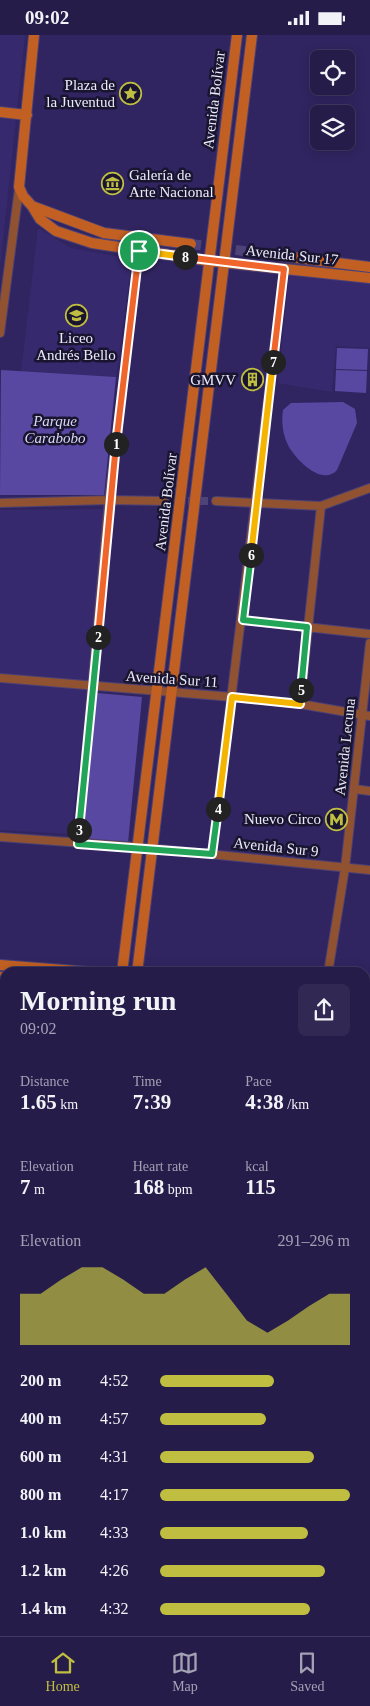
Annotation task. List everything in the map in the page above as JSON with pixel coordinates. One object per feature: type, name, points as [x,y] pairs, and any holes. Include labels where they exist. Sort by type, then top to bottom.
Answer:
[{"type":"main road","points":[[34,35],[19,187],[23,196],[32,206],[104,233],[191,245]]},
{"type":"main road","name":"Avenida Bolívar","points":[[123,967],[158,691],[237,35]]},
{"type":"main road","name":"Avenida Bolívar","points":[[137,967],[252,35]]},
{"type":"main road","points":[[0,112],[27,115]]},
{"type":"main road","name":"Avenida Sur 17","points":[[32,206],[40,219],[56,231],[92,243],[224,263],[370,278]]},
{"type":"main road","name":"Avenida Sur 17","points":[[282,255],[370,267]]},
{"type":"main road","points":[[0,965],[26,967]]},
{"type":"street","points":[[0,333],[19,187]]},
{"type":"street","points":[[78,844],[94,686],[109,500],[139,251]]},
{"type":"street","points":[[212,854],[243,620],[284,269]]},
{"type":"street","points":[[216,501],[321,506],[370,488]]},
{"type":"street","points":[[0,503],[109,500],[164,501]]},
{"type":"street","points":[[300,704],[321,506]]},
{"type":"street","points":[[243,620],[370,634]]},
{"type":"street","name":"Avenida Lecuna","points":[[329,967],[366,716],[370,643]]},
{"type":"street","name":"Avenida Sur 11","points":[[0,678],[300,704],[366,716]]},
{"type":"street","points":[[354,789],[370,791]]},
{"type":"street","name":"Avenida Sur 9","points":[[0,837],[152,848],[370,870]]},
{"type":"shaded area","points":[[0,35],[25,35],[0,268]]},
{"type":"shaded area","name":"Liceo Andrés Bello","points":[[38,228],[71,248],[132,259],[116,377],[21,372]]},
{"type":"shaded area","points":[[289,274],[370,284],[370,348],[336,346],[332,392],[278,383]]},
{"type":"shaded area","points":[[109,509],[71,834],[0,830],[0,510]]},
{"type":"green space","points":[[337,348],[368,349],[367,370],[336,369]]},
{"type":"green space","name":"Parque Carabobo","points":[[1,370],[116,377],[104,495],[0,495]]},
{"type":"green space","points":[[336,370],[367,371],[366,393],[335,391]]},
{"type":"green space","points":[[343,402],[355,409],[357,423],[337,470],[331,474],[317,473],[303,464],[288,445],[283,428],[283,410],[291,403]]},
{"type":"green space","points":[[97,693],[142,697],[128,843],[83,838]]},
{"type":"tunnel","points":[[191,244],[282,256]]},
{"type":"tunnel","points":[[164,501],[216,501]]},
{"type":"place","name":"Plaza de la Juventud","points":[[131,94]]},
{"type":"place","name":"Galería de Arte Nacional","points":[[113,184]]},
{"type":"place","name":"Liceo Andrés Bello","points":[[76,315]]},
{"type":"place","name":"GMVV","points":[[252,380]]},
{"type":"place","name":"Nuevo Circo","points":[[337,819]]},
{"type":"route","points":[[139,251],[284,269],[243,620],[307,627],[300,704],[232,697],[212,854],[78,844],[94,686],[109,500],[139,251]]}]
